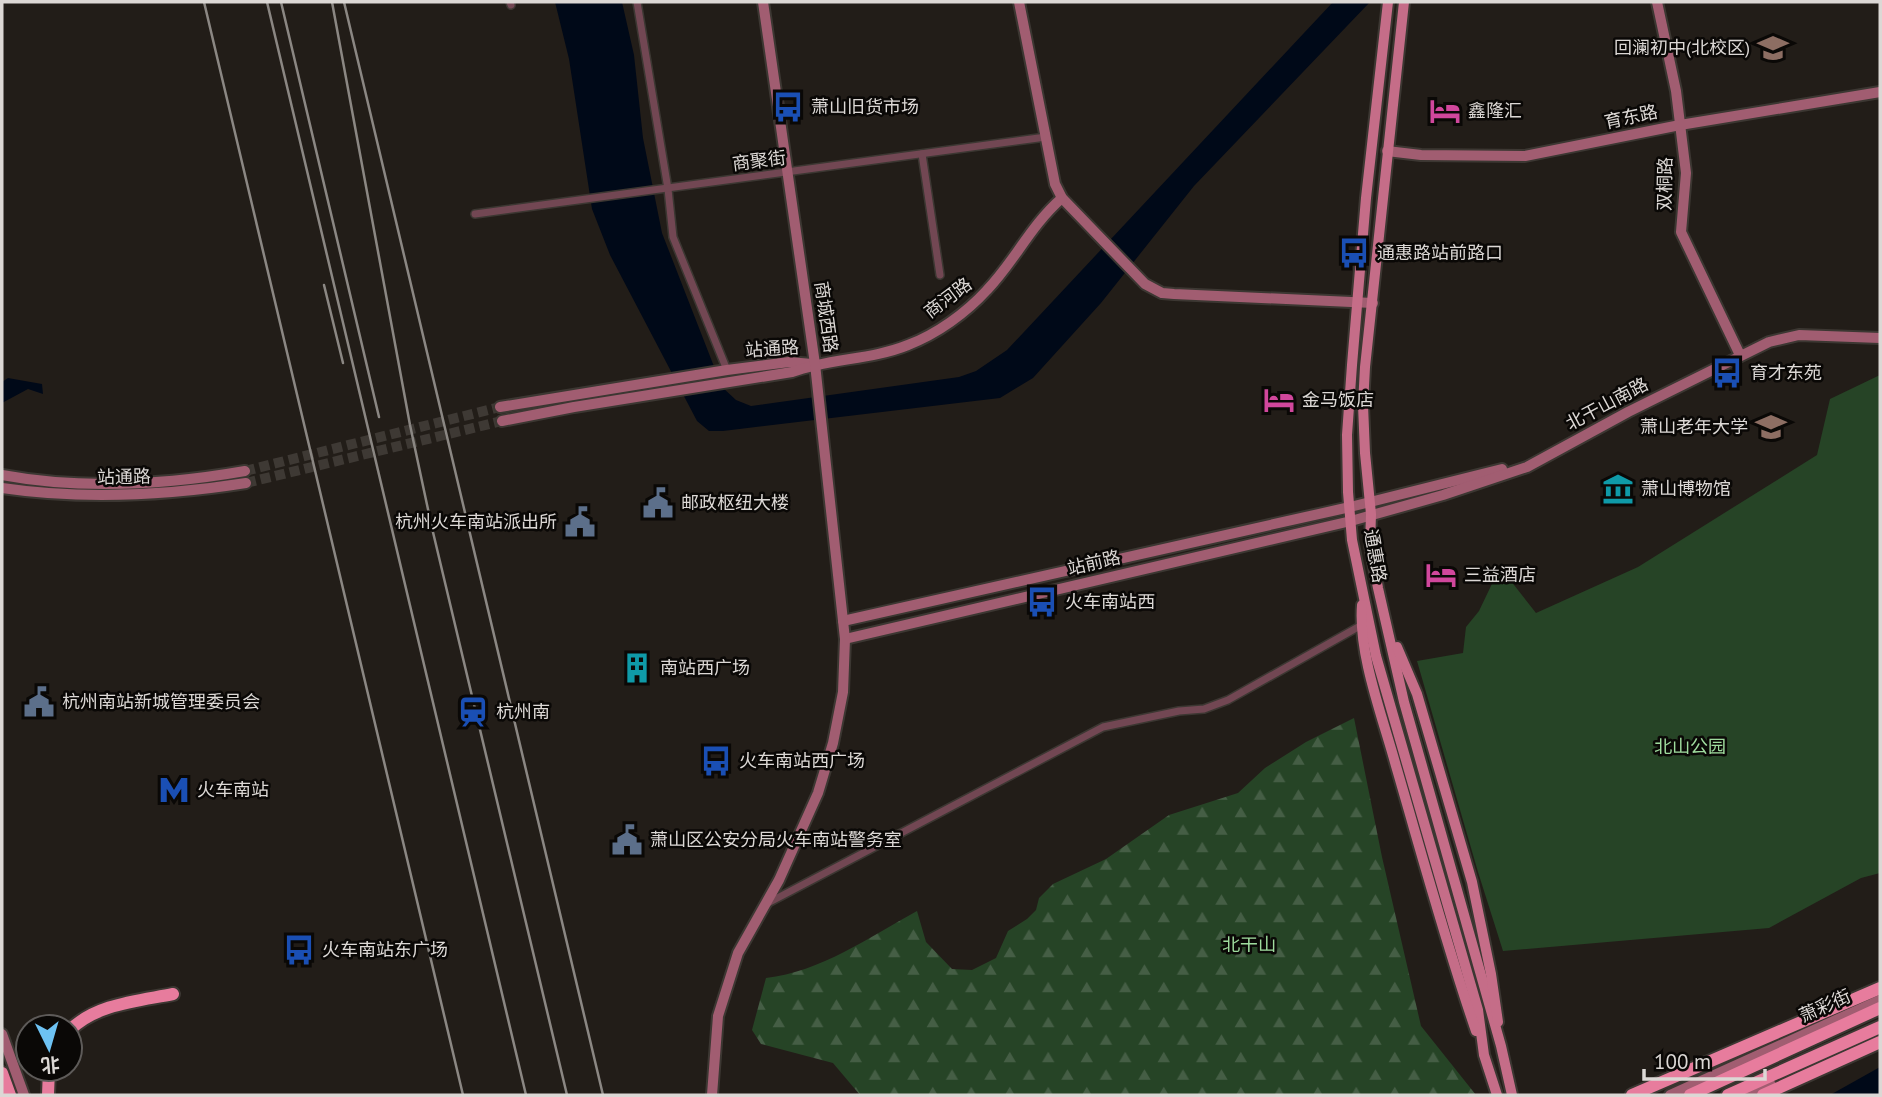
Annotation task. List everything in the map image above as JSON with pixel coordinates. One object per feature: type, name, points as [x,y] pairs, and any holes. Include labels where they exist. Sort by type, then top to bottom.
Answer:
[{"type":"highway","points":[[1632,1095],[1880,988]]},
{"type":"highway","points":[[84,1018],[118,1004],[173,994]]},
{"type":"highway","points":[[1690,1095],[1880,1009]]},
{"type":"highway","points":[[1728,1095],[1880,1027]]},
{"type":"highway","points":[[1763,1095],[1880,1042]]},
{"type":"highway","points":[[2,1073],[9,1095]]},
{"type":"main road","name":"商城西路","points":[[712,1095],[718,1016],[738,953],[800,837],[818,793],[833,743],[843,692],[845,639],[836,544],[815,364],[763,2]]},
{"type":"main road","points":[[1018,2],[1055,184],[1062,198],[1145,284],[1161,293],[1373,303]]},
{"type":"main road","name":"双桐路","points":[[1657,2],[1676,91],[1686,173],[1681,232],[1740,355]]},
{"type":"main road","name":"通惠路","points":[[1388,5],[1366,198],[1347,435],[1352,540],[1376,656],[1478,1010],[1484,1055],[1497,1095]]},
{"type":"main road","name":"通惠路","points":[[1403,6],[1365,367],[1363,405],[1371,514],[1370,545],[1404,702],[1512,1095]]},
{"type":"main road","name":"育东路","points":[[1387,151],[1421,155],[1525,156],[1680,125],[1880,92]]},
{"type":"main road","name":"商河路","points":[[815,364],[860,357],[908,345],[951,322],[988,290],[1042,215],[1062,198]]},
{"type":"main road","name":"北干山南路","points":[[1351,521],[1527,467],[1769,342],[1800,335],[1880,338]]},
{"type":"main road","name":"站通路","points":[[500,407],[727,370],[789,362],[815,364]]},
{"type":"main road","name":"站通路","points":[[502,421],[676,390],[732,383],[792,372],[815,364]]},
{"type":"main road","points":[[843,621],[1350,507],[1544,457]]},
{"type":"main road","name":"站通路","points":[[2,475],[31,480],[108,485],[198,479],[245,471]]},
{"type":"main road","name":"站通路","points":[[2,488],[100,497],[172,493],[246,483]]},
{"type":"main road","name":"站前路","points":[[845,639],[1351,521]]},
{"type":"main road","points":[[1378,588],[1399,652],[1417,694],[1472,882],[1491,974],[1500,1046]]},
{"type":"main road","points":[[1363,589],[1360,626],[1382,715],[1441,923],[1484,1055]]},
{"type":"main road","name":"萧彩街","points":[[1670,1095],[1880,1000]]},
{"type":"main road","points":[[2,1034],[23,1095]]},
{"type":"main road","points":[[1748,1095],[1880,1036]]},
{"type":"street","points":[[637,2],[668,189],[673,237],[727,370]]},
{"type":"street","name":"商聚街","points":[[475,214],[1046,137]]},
{"type":"street","points":[[922,154],[940,275]]},
{"type":"street","points":[[765,905],[1103,727],[1179,711],[1204,709],[1228,700],[1360,626]]},
{"type":"green space","name":"北山公园","points":[[1880,375],[1880,873],[1861,878],[1769,928],[1503,951],[1417,661],[1463,653],[1466,627],[1479,611],[1500,567],[1536,613],[1638,567],[1817,455],[1830,399]]},
{"type":"green space","name":"北干山","points":[[1354,718],[1382,857],[1421,1026],[1476,1095],[860,1095],[833,1063],[761,1044],[752,1030],[766,978],[806,969],[825,961],[917,911],[926,942],[952,969],[972,970],[996,958],[1008,931],[1036,910],[1039,898],[1053,884],[1106,859],[1169,815],[1238,793],[1265,768],[1306,742]]},
{"type":"water","points":[[555,2],[622,2],[634,55],[643,138],[662,233],[722,387],[736,400],[751,406],[959,377],[976,371],[1007,350],[1333,2],[1370,2],[1194,186],[1101,303],[1033,378],[1000,398],[709,431],[697,421],[610,255],[592,209],[569,59]]},
{"type":"water","points":[[8,378],[42,384],[43,394],[28,389],[2,403],[2,382]]},
{"type":"water","points":[[1880,1067],[1880,1095],[1830,1095]]},
{"type":"tunnel","points":[[245,471],[500,407]]},
{"type":"tunnel","points":[[246,483],[502,421]]},
{"type":"railway","points":[[204,2],[463,1095]]},
{"type":"railway","points":[[267,2],[526,1095]]},
{"type":"railway","points":[[281,2],[379,417]]},
{"type":"railway","points":[[332,2],[410,425],[432,528],[567,1095]]},
{"type":"railway","points":[[344,2],[603,1095]]},
{"type":"railway","points":[[324,285],[343,363]]},
{"type":"place","name":"回澜初中(北校区)","points":[[1773,48]]},
{"type":"place","name":"萧山旧货市场","points":[[788,107]]},
{"type":"place","name":"鑫隆汇","points":[[1445,111]]},
{"type":"place","name":"通惠路站前路口","points":[[1354,253]]},
{"type":"place","name":"育才东苑","points":[[1727,373]]},
{"type":"place","name":"金马饭店","points":[[1279,400]]},
{"type":"place","name":"萧山老年大学","points":[[1771,427]]},
{"type":"place","name":"萧山博物馆","points":[[1618,489]]},
{"type":"place","name":"邮政枢纽大楼","points":[[658,503]]},
{"type":"place","name":"杭州火车南站派出所","points":[[580,522]]},
{"type":"place","name":"三益酒店","points":[[1441,575]]},
{"type":"place","name":"火车南站西","points":[[1042,602]]},
{"type":"place","name":"南站西广场","points":[[637,668]]},
{"type":"place","name":"杭州南站新城管理委员会","points":[[39,702]]},
{"type":"place","name":"杭州南","points":[[473,712]]},
{"type":"place","name":"火车南站西广场","points":[[716,761]]},
{"type":"place","name":"火车南站","points":[[174,790]]},
{"type":"place","name":"萧山区公安分局火车南站警务室","points":[[627,840]]},
{"type":"place","name":"火车南站东广场","points":[[299,950]]}]
